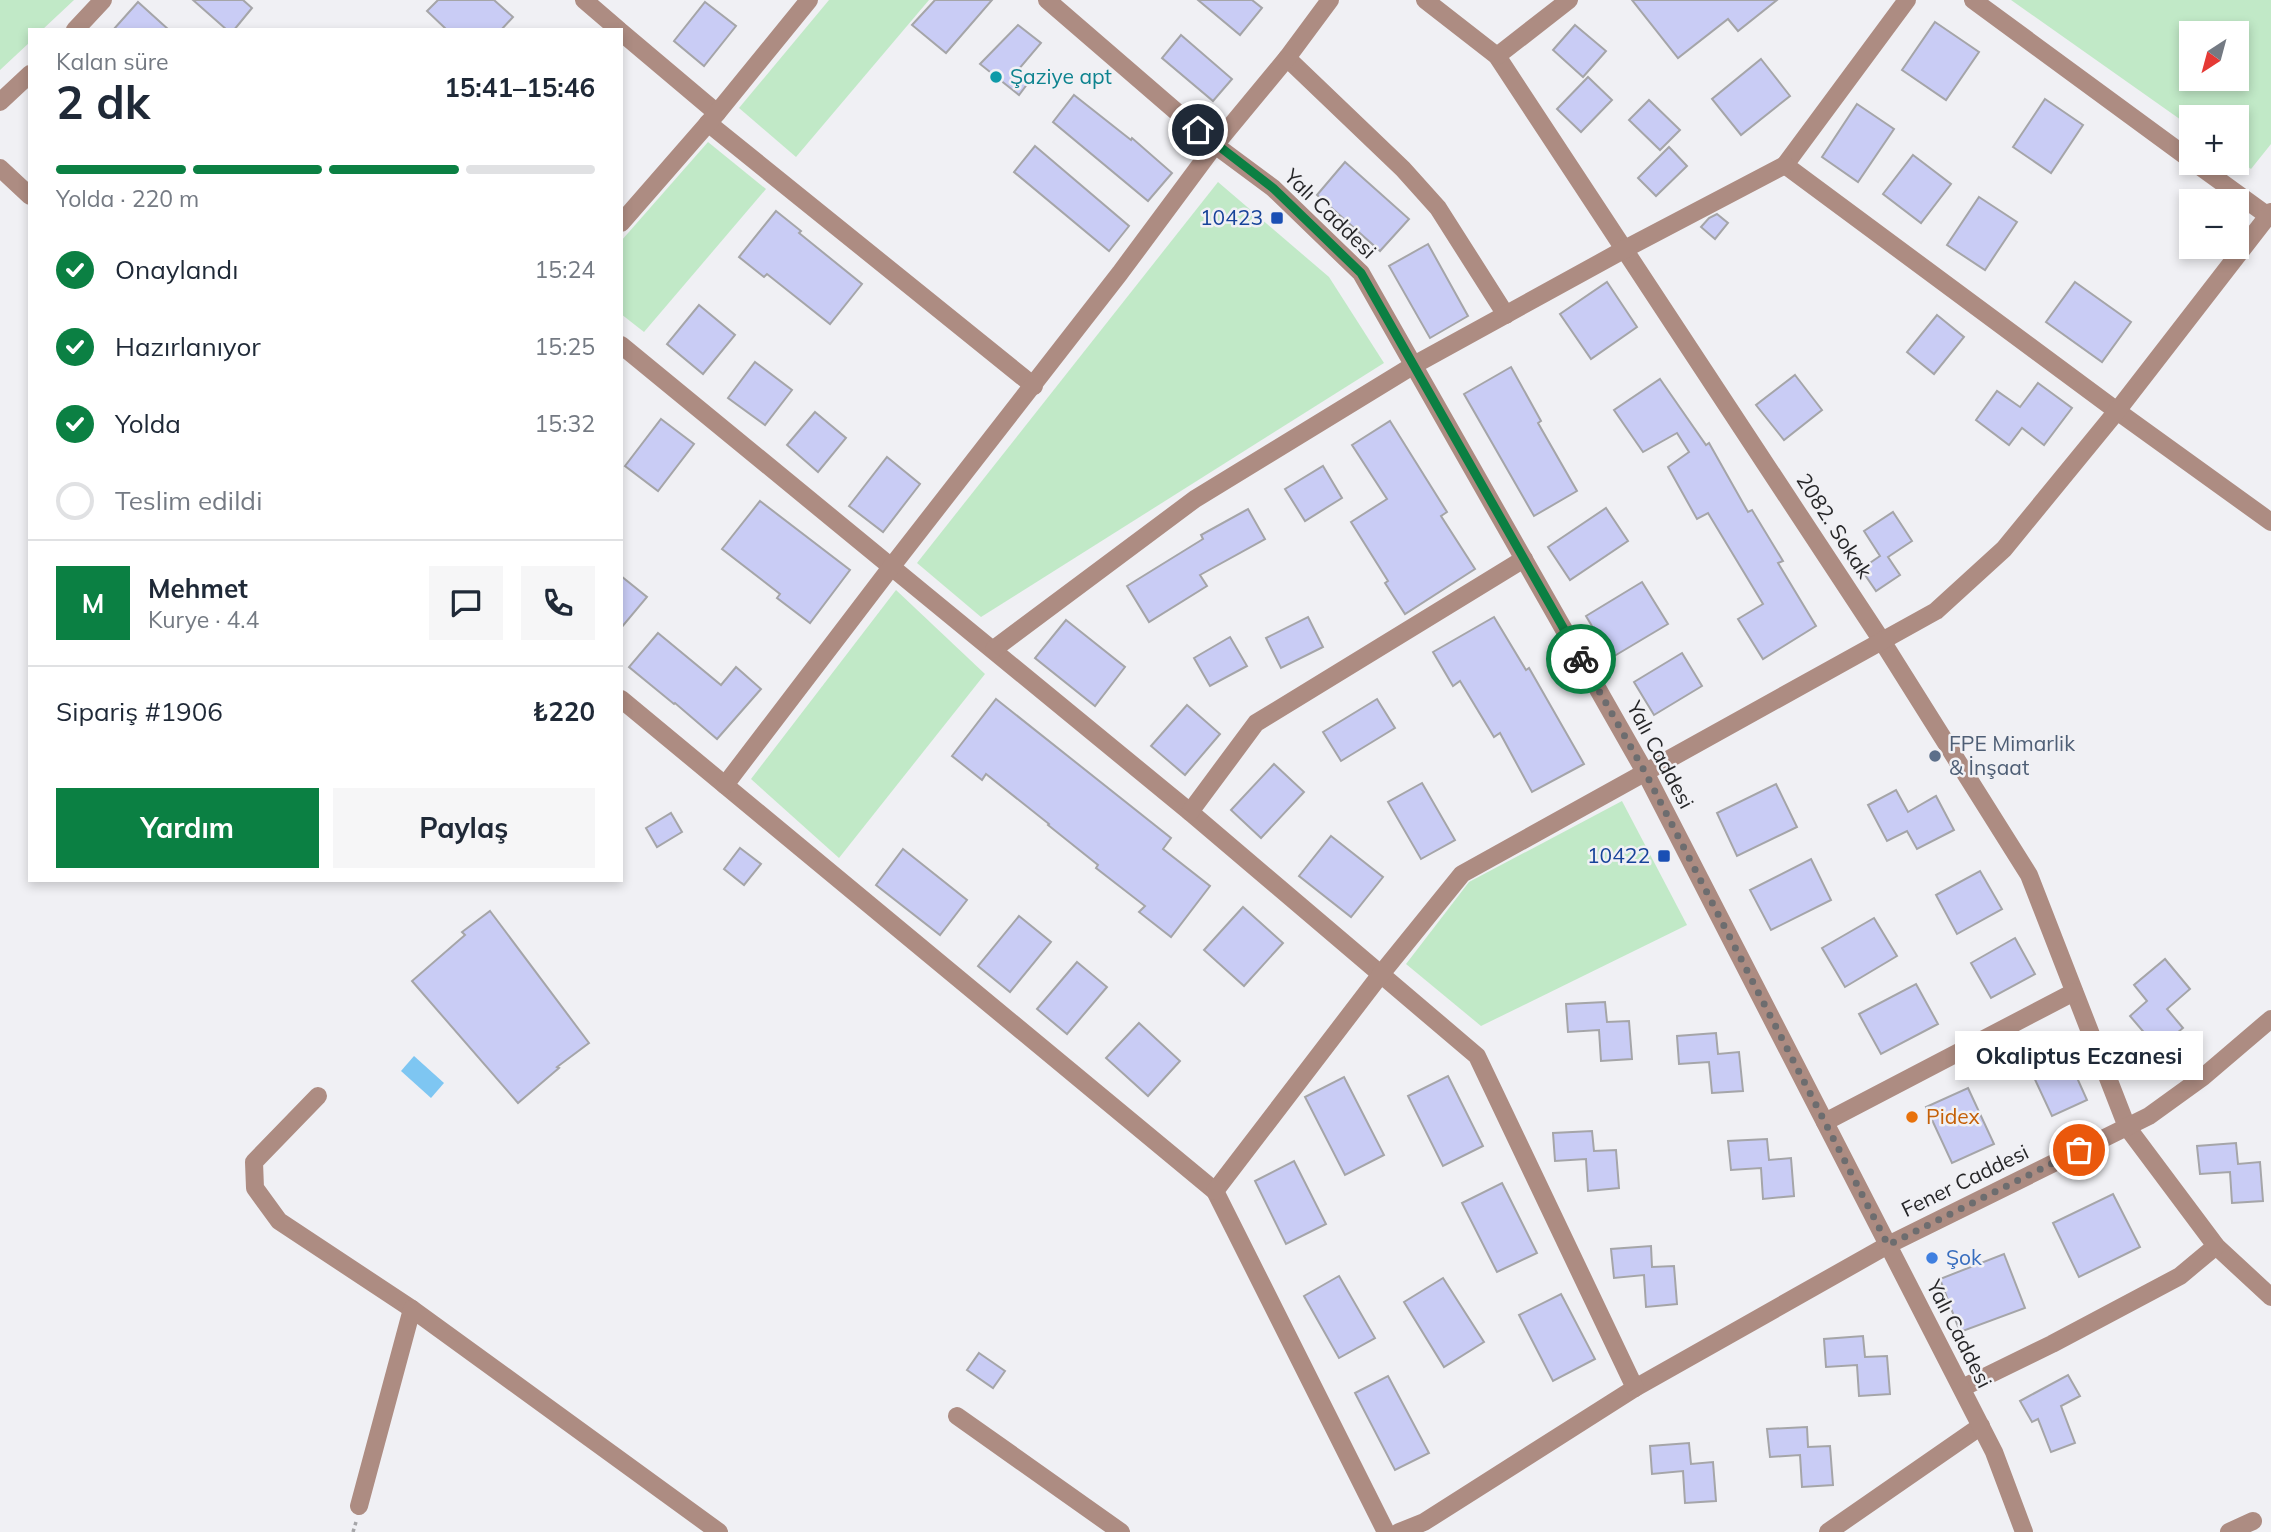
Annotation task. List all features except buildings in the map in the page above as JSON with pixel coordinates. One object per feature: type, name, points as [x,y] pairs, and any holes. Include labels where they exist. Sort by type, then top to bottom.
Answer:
[{"type":"street","points":[[77,28],[103,0]]},
{"type":"street","points":[[584,0],[617,28]]},
{"type":"street","points":[[623,221],[809,0]]},
{"type":"street","name":"Yalı Caddesi","points":[[1047,0],[1215,145],[1273,188],[1361,273],[1645,772],[1994,1452],[2024,1532]]},
{"type":"street","points":[[725,785],[1034,386],[1215,145],[1287,58],[1330,0]]},
{"type":"street","name":"2082. Sokak","points":[[1426,0],[1497,56],[1882,641],[2029,875],[2127,1127],[2216,1246],[2271,1297]]},
{"type":"street","points":[[1497,56],[1569,0]]},
{"type":"street","points":[[994,649],[1195,499],[1414,365],[1785,164],[1907,0]]},
{"type":"street","points":[[1973,0],[2179,151]]},
{"type":"street","points":[[623,34],[712,118],[1034,386]]},
{"type":"street","points":[[1287,58],[1403,169],[1438,208],[1506,315]]},
{"type":"street","points":[[0,103],[28,76]]},
{"type":"street","points":[[1785,164],[2271,522]]},
{"type":"street","points":[[0,168],[28,194]]},
{"type":"street","points":[[1215,1191],[1381,974],[1462,874],[1936,611],[2004,549],[2117,411],[2270,216],[2213,175]]},
{"type":"street","points":[[623,347],[994,649],[1477,1056],[1635,1388]]},
{"type":"street","points":[[1190,812],[1256,723],[1524,559]]},
{"type":"street","points":[[623,701],[1215,1191],[1386,1532]]},
{"type":"street","points":[[1825,1122],[2074,992]]},
{"type":"street","name":"Fener Caddesi","points":[[1399,1532],[1424,1522],[1635,1388],[1888,1245],[2149,1116],[2203,1077],[2271,1019]]},
{"type":"street","points":[[318,1096],[254,1162],[255,1188],[279,1221],[412,1309],[719,1532]]},
{"type":"street","points":[[1962,1388],[2180,1276],[2216,1246]]},
{"type":"street","points":[[359,1506],[412,1309]]},
{"type":"street","points":[[957,1416],[1121,1532]]},
{"type":"street","points":[[1828,1532],[1981,1426]]},
{"type":"street","points":[[2229,1532],[2253,1521]]},
{"type":"green space","points":[[0,0],[74,0],[44,28],[28,28],[28,44],[0,70]]},
{"type":"green space","points":[[829,0],[929,0],[796,157],[739,108]]},
{"type":"green space","points":[[2011,0],[2271,0],[2271,144],[2251,169],[2249,105],[2179,105],[2179,119]]},
{"type":"green space","points":[[708,142],[766,189],[644,332],[623,316],[623,239]]},
{"type":"green space","points":[[1218,182],[1329,277],[1384,363],[981,617],[917,563]]},
{"type":"green space","points":[[896,590],[985,674],[839,858],[751,779]]},
{"type":"green space","points":[[1622,801],[1687,925],[1481,1026],[1406,964],[1469,882]]},
{"type":"water","points":[[414,1056],[444,1083],[431,1098],[401,1071]]},
{"type":"way so far","points":[[1581,659],[1645,772],[1888,1245],[2079,1150]]},
{"type":"place","name":"Şaziye apt","points":[[996,77]]},
{"type":"place","name":"10423","points":[[1277,218]]},
{"type":"place","name":"FPE Mimarlik & İnşaat","points":[[1935,756]]},
{"type":"place","name":"10422","points":[[1664,856]]},
{"type":"place","name":"Pidex","points":[[1912,1117]]},
{"type":"place","name":"Okaliptus Eczanesi","points":[[2079,1150]]},
{"type":"place","name":"Şok","points":[[1932,1258]]},
{"type":"route","points":[[1198,130],[1273,188],[1361,273],[1581,659]]}]
